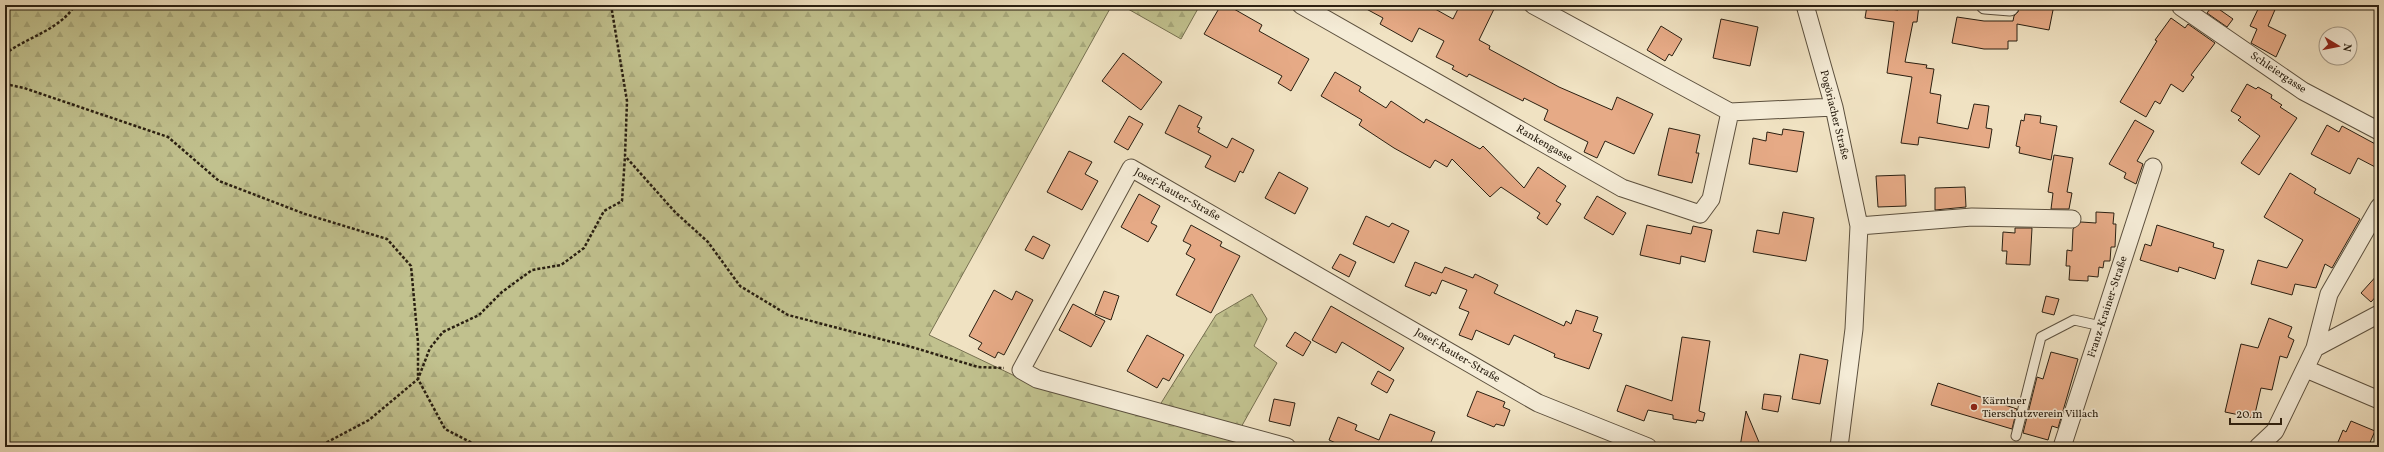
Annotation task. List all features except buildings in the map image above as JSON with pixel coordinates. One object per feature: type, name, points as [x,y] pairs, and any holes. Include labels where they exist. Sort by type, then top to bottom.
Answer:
[{"type":"street","name":"Rankengasse","points":[[1301,5],[1622,188],[1700,214],[1711,199],[1730,112]]},
{"type":"street","points":[[1533,5],[1730,112],[1834,107]]},
{"type":"street","name":"Pogöriacher Straße","points":[[1805,5],[1834,107],[1859,226],[1854,329],[1839,447]]},
{"type":"street","points":[[1985,5],[2010,7]]},
{"type":"street","name":"Schleiergasse","points":[[2181,7],[2303,91],[2379,131]]},
{"type":"street","name":"Franz-Krainer-Straße","points":[[2062,447],[2153,166]]},
{"type":"street","name":"Josef-Rauter-Straße","points":[[1021,370],[1132,168],[1538,403],[1648,447]]},
{"type":"street","points":[[2258,447],[2275,431],[2315,348],[2329,294],[2379,207]]},
{"type":"street","points":[[1859,226],[1972,217],[2072,219]]},
{"type":"street","points":[[2315,348],[2379,314]]},
{"type":"street","points":[[2306,369],[2379,400]]},
{"type":"street","points":[[1021,370],[1037,379],[1287,447]]},
{"type":"lane","points":[[2016,436],[2041,337],[2074,320],[2101,326]]},
{"type":"path","points":[[5,54],[29,42],[57,23],[70,13],[75,5]]},
{"type":"path","points":[[318,447],[369,420],[418,379],[430,348],[443,332],[479,315],[502,292],[532,270],[561,266],[584,248],[604,211],[622,201],[627,101],[611,5]]},
{"type":"path","points":[[5,84],[24,88],[168,137],[219,181],[305,214],[386,239],[411,266],[418,342],[418,379],[445,429],[480,447]]},
{"type":"path","points":[[625,156],[675,212],[708,242],[740,286],[788,315],[915,348],[978,367],[1021,370]]},
{"type":"green space","points":[[5,5],[1112,5],[929,335],[1038,387],[1153,416],[1216,315],[1252,294],[1267,319],[1254,346],[1277,363],[1235,438],[1265,447],[5,447]]},
{"type":"green space","points":[[1121,5],[1200,5],[1181,39]]},
{"type":"place","name":"Kärntner Tierschutzverein Villach","points":[[1974,407]]}]
